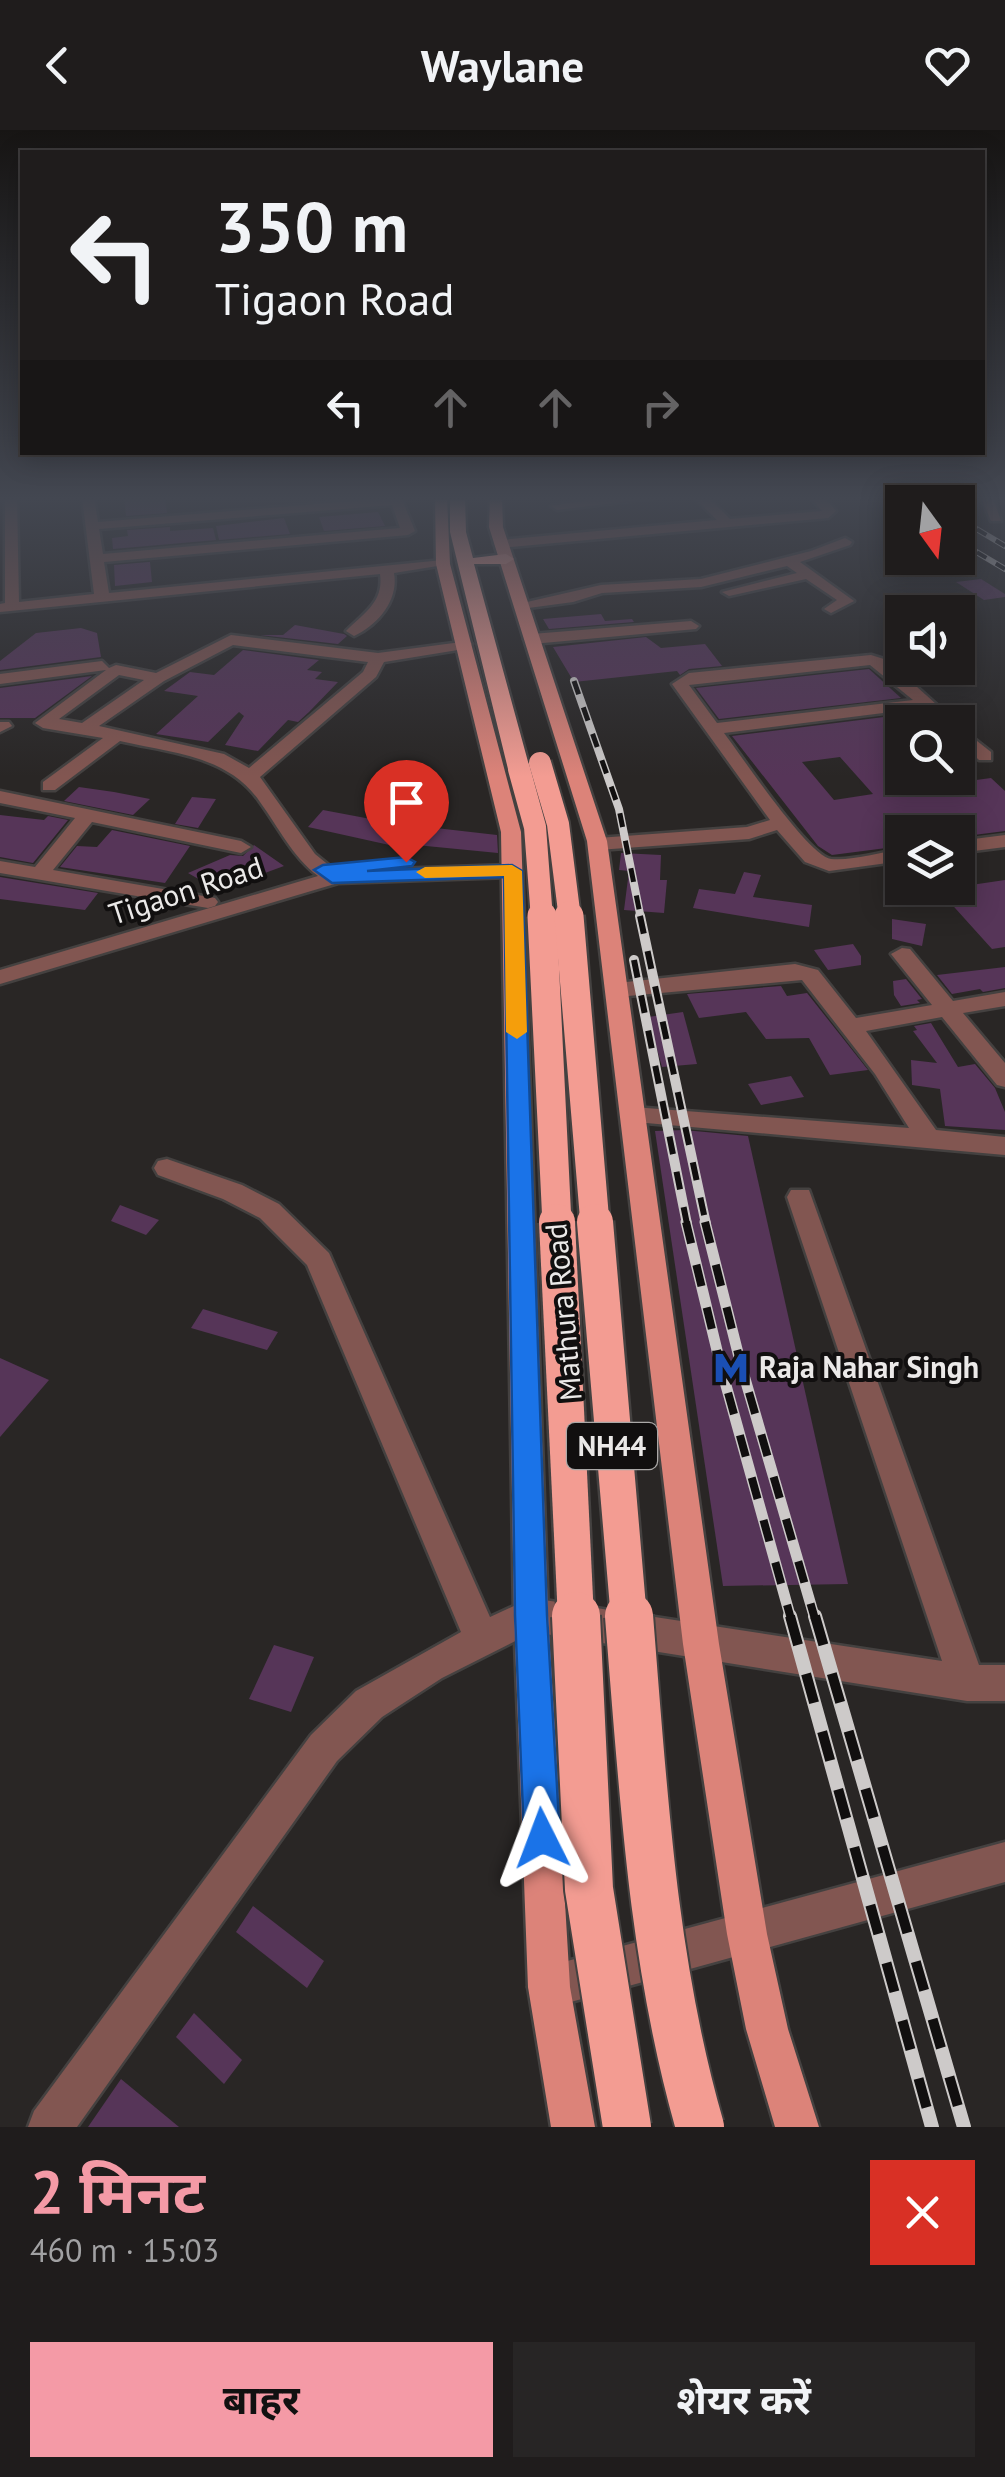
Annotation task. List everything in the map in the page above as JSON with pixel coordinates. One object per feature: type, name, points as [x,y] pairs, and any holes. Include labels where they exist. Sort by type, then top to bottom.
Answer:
[{"type":"highway","name":"Mathura Road","points":[[495,590],[530,751],[541,888],[589,1889],[627,2127]]},
{"type":"highway","name":"Mathura Road","points":[[495,590],[530,751],[558,824],[651,1882],[679,2055],[700,2127]]},
{"type":"main road","points":[[476,590],[464,644],[511,832],[531,1615],[549,1987],[573,2127]]},
{"type":"main road","points":[[511,590],[522,608],[598,844],[701,1644],[747,1934],[767,2029],[797,2127]]},
{"type":"street","points":[[101,590],[102,597]]},
{"type":"street","points":[[6,607],[166,590]]},
{"type":"street","points":[[354,631],[379,610],[388,590]]},
{"type":"street","points":[[522,608],[597,590]]},
{"type":"street","points":[[727,593],[739,590]]},
{"type":"street","points":[[831,609],[847,601],[833,590]]},
{"type":"street","points":[[522,608],[622,602]]},
{"type":"street","points":[[532,640],[692,626]]},
{"type":"street","points":[[84,728],[158,678],[231,640],[378,658],[464,644]]},
{"type":"street","points":[[250,776],[370,674],[378,658]]},
{"type":"street","points":[[885,857],[822,864],[812,858],[781,823],[681,681],[871,660],[881,663],[928,705]]},
{"type":"street","points":[[0,679],[102,666]]},
{"type":"street","points":[[158,678],[116,670],[43,724],[84,728],[238,766],[250,776],[308,859],[328,874]]},
{"type":"street","points":[[713,730],[926,703]]},
{"type":"street","points":[[48,786],[116,736]]},
{"type":"street","points":[[975,747],[985,756]]},
{"type":"street","points":[[0,797],[241,848]]},
{"type":"street","points":[[40,874],[86,816]]},
{"type":"street","points":[[598,844],[749,833],[781,823]]},
{"type":"street","points":[[975,845],[1005,841]]},
{"type":"street","name":"Tigaon Road","points":[[0,964],[88,941],[208,902],[328,874],[512,866]]},
{"type":"street","points":[[0,867],[208,902]]},
{"type":"street","name":"Tigaon Road","points":[[0,976],[328,874]]},
{"type":"street","points":[[902,954],[1005,1080]]},
{"type":"street","points":[[617,990],[803,972],[816,980],[852,1026],[927,1136]]},
{"type":"street","points":[[852,1026],[1005,1000]]},
{"type":"street","points":[[633,1115],[927,1136],[1005,1146]]},
{"type":"street","points":[[167,1168],[268,1206],[288,1221],[320,1260],[481,1637]]},
{"type":"street","points":[[50,2127],[324,1748],[369,1704],[481,1637],[531,1615],[994,1686],[800,1197]]},
{"type":"street","points":[[549,1987],[1005,1862]]},
{"type":"building","points":[[969,590],[999,590],[1005,594],[1005,597],[984,600]]},
{"type":"building","points":[[601,614],[605,621],[634,622],[549,629],[543,619]]},
{"type":"building","points":[[295,625],[347,636],[338,644],[260,635],[283,635]]},
{"type":"building","points":[[81,628],[97,633],[101,657],[0,670],[0,661],[36,633]]},
{"type":"building","points":[[646,637],[661,648],[705,644],[722,666],[689,669],[680,675],[677,671],[574,682],[553,647]]},
{"type":"building","points":[[243,650],[319,660],[307,670],[322,672],[315,679],[338,682],[298,722],[288,720],[258,751],[225,745],[244,716],[239,712],[208,742],[156,734],[198,696],[164,691],[190,672],[214,675]]},
{"type":"building","points":[[869,669],[901,698],[719,719],[696,688]]},
{"type":"building","points":[[92,676],[35,718],[0,718],[0,688]]},
{"type":"building","points":[[885,717],[885,795],[975,795],[975,780],[991,778],[1005,791],[1005,831],[975,835],[975,815],[885,815],[885,848],[832,855],[818,846],[732,736]],"holes":[[[840,757],[873,794],[834,800],[802,762]]]},
{"type":"building","points":[[79,787],[150,799],[133,815],[64,801]]},
{"type":"building","points":[[192,797],[216,799],[198,828],[175,824]]},
{"type":"building","points":[[323,810],[392,823],[497,835],[498,853],[416,845],[412,850],[308,827]]},
{"type":"building","points":[[0,815],[68,820],[33,863],[0,857]]},
{"type":"building","points":[[112,830],[190,846],[165,883],[60,867],[77,846],[97,847]]},
{"type":"building","points":[[254,845],[284,866],[240,882],[233,878],[214,888],[188,873],[230,855],[243,856]]},
{"type":"building","points":[[621,853],[661,855],[660,880],[667,880],[664,913],[624,910],[629,871],[619,870]]},
{"type":"building","points":[[744,872],[761,875],[753,897],[812,905],[809,927],[693,908],[699,889],[735,894]]},
{"type":"building","points":[[0,877],[98,893],[85,910],[0,899]]},
{"type":"building","points":[[1005,880],[1005,947],[992,949],[952,905],[975,905],[975,884]]},
{"type":"building","points":[[892,919],[926,924],[922,946],[892,939]]},
{"type":"building","points":[[853,944],[861,956],[861,965],[828,970],[814,950]]},
{"type":"building","points":[[1005,967],[1005,988],[983,992],[980,989],[952,994],[937,975]]},
{"type":"building","points":[[906,979],[922,999],[917,1000],[920,1003],[901,1006],[894,995],[893,981]]},
{"type":"building","points":[[781,986],[787,996],[807,993],[868,1070],[830,1075],[809,1038],[766,1039],[746,1012],[699,1018],[687,994]]},
{"type":"building","points":[[683,1012],[697,1064],[662,1067],[648,1017]]},
{"type":"building","points":[[931,1023],[958,1067],[975,1064],[995,1088],[1005,1112],[1005,1130],[945,1126],[940,1089],[912,1085],[911,1060],[937,1063],[913,1031],[917,1030],[914,1026]]},
{"type":"building","points":[[791,1076],[804,1097],[761,1105],[748,1084]]},
{"type":"building","points":[[655,1131],[748,1136],[848,1584],[723,1586]]},
{"type":"building","points":[[120,1205],[159,1220],[146,1235],[111,1221]]},
{"type":"building","points":[[203,1309],[278,1332],[267,1350],[191,1328]]},
{"type":"building","points":[[0,1358],[49,1380],[0,1437]]},
{"type":"building","points":[[274,1645],[314,1657],[291,1712],[249,1699]]},
{"type":"building","points":[[253,1906],[324,1961],[307,1988],[236,1932]]},
{"type":"building","points":[[194,2013],[242,2060],[224,2084],[176,2037]]},
{"type":"building","points":[[121,2079],[179,2127],[88,2127]]},
{"type":"railway","points":[[574,681],[619,809],[641,919]]},
{"type":"railway","points":[[640,916],[706,1224]]},
{"type":"railway","points":[[634,960],[687,1224]]},
{"type":"railway","points":[[686,1222],[722,1371],[791,1619]]},
{"type":"railway","points":[[705,1222],[741,1365],[815,1619]]},
{"type":"railway","points":[[790,1616],[932,2127]]},
{"type":"railway","points":[[815,1616],[964,2127]]},
{"type":"slow traffic","points":[[425,872],[512,871],[517,1032]]},
{"type":"place","name":"Raja Nahar Singh","points":[[731,1368]]},
{"type":"route","points":[[406,862],[323,870],[332,878],[512,871],[531,1615],[542,1838]]}]
